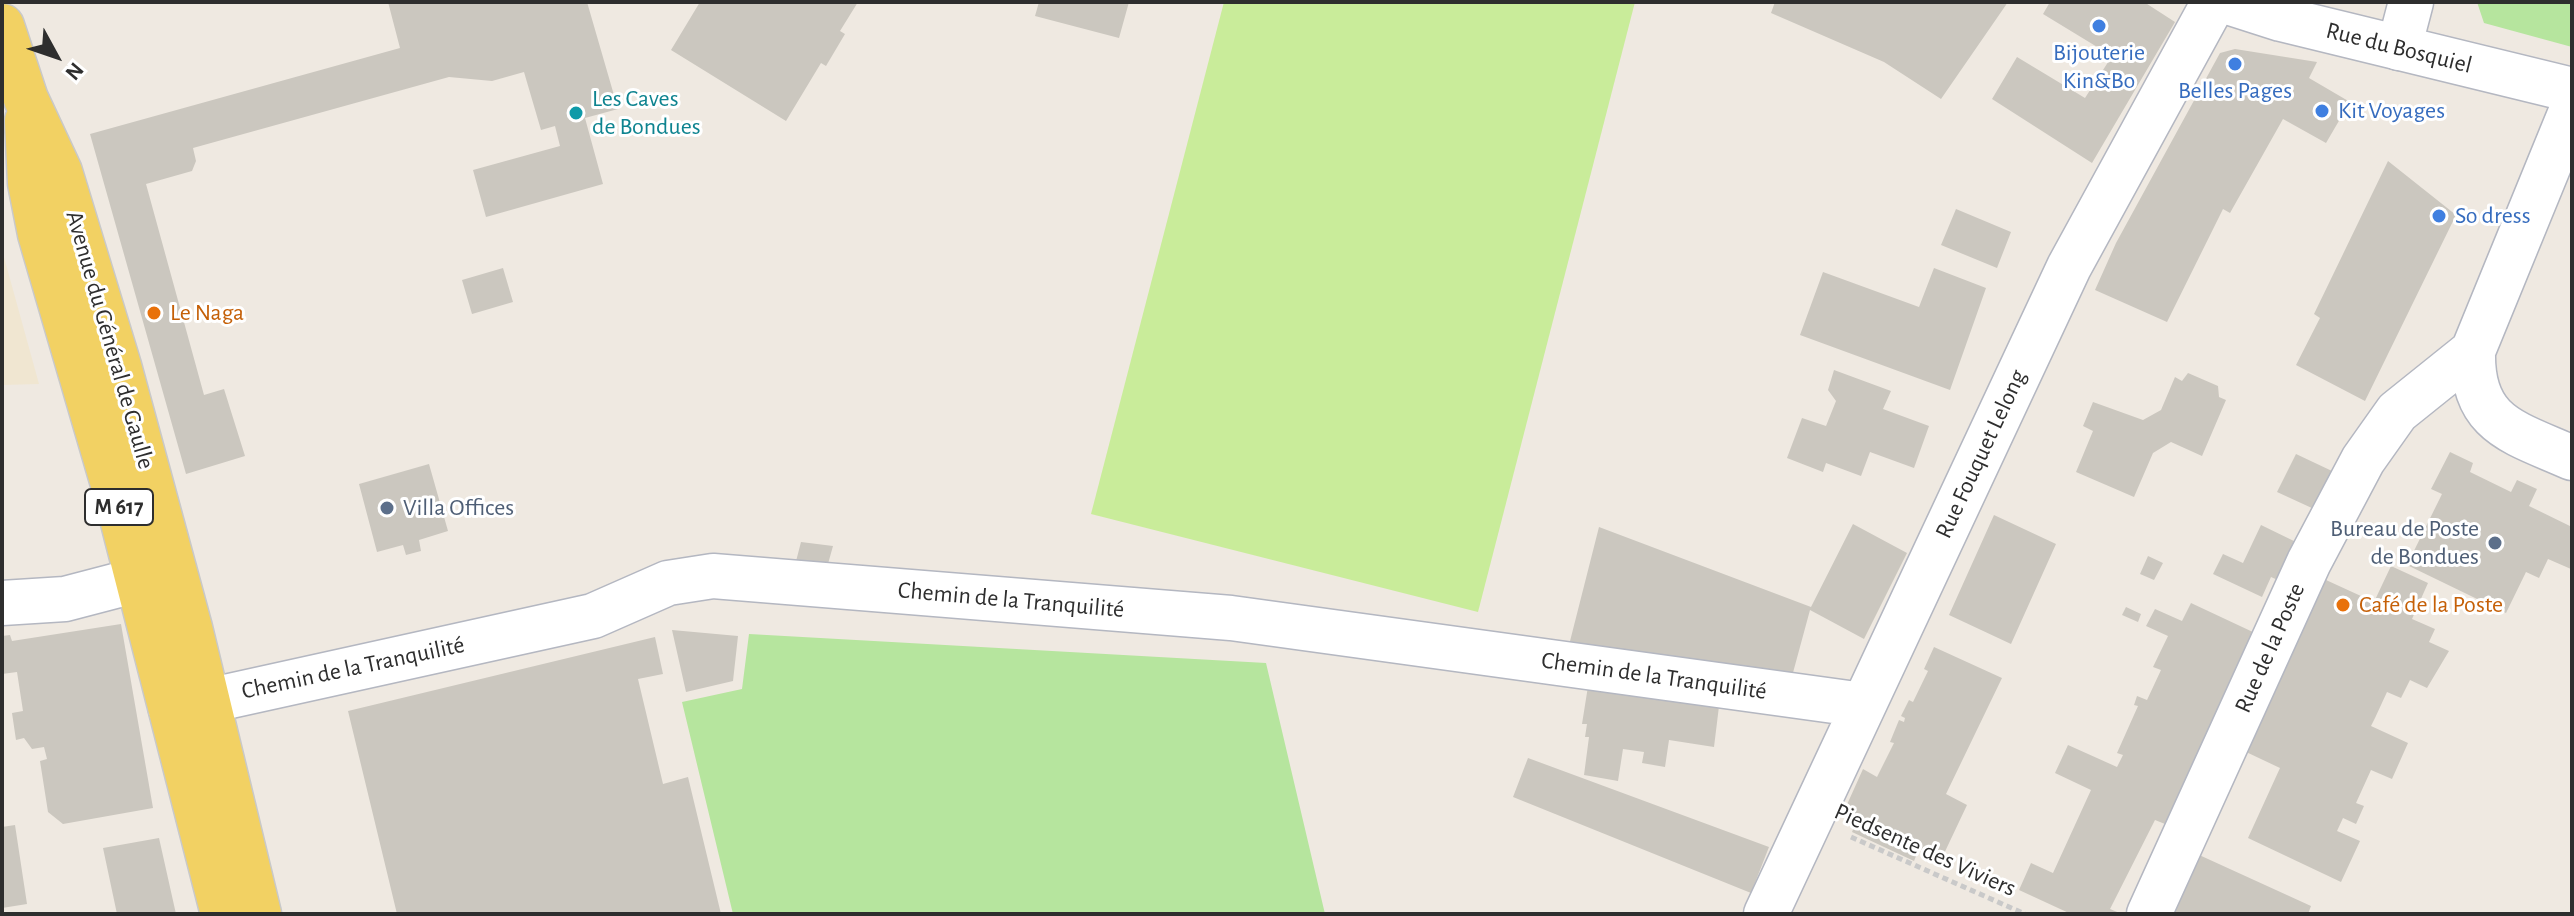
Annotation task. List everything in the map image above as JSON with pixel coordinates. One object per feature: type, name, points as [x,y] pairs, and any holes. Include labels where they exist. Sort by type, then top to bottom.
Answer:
[{"type":"main road","name":"Avenue du Général de Gaulle","points":[[2,26],[26,99],[60,172],[119,366],[157,575],[189,704],[259,914]]},
{"type":"main road","name":"Avenue du Général de Gaulle","points":[[189,704],[223,914]]},
{"type":"street","name":"Rue Fouquet Lelong","points":[[1766,914],[2069,267],[2214,2]]},
{"type":"street","name":"Rue du Bosquiel","points":[[2228,2],[2572,90]]},
{"type":"street","points":[[2399,48],[2411,2]]},
{"type":"street","name":"Rue de la Poste","points":[[2149,914],[2309,562],[2382,429],[2397,412],[2473,351],[2572,109]]},
{"type":"street","points":[[2473,351],[2474,388],[2483,406],[2513,432],[2572,458]]},
{"type":"street","points":[[2,603],[65,599],[157,575]]},
{"type":"street","name":"Chemin de la Tranquilité","points":[[189,704],[593,616],[668,583],[713,576],[1231,618],[1863,705]]},
{"type":"path","name":"Piedsente des Viviers","points":[[1810,818],[2025,914]]},
{"type":"shaded area","points":[[2,250],[39,384],[2,385]]},
{"type":"green space","points":[[1224,2],[1635,2],[1478,612],[1091,514]]},
{"type":"green space","points":[[2477,2],[2572,2],[2572,47],[2484,23]]},
{"type":"green space","points":[[749,634],[1266,663],[1325,914],[733,914],[682,702],[742,689]]},
{"type":"building","points":[[388,2],[587,2],[618,109],[585,118],[603,184],[486,217],[473,170],[560,146],[555,126],[541,130],[524,72],[492,81],[449,77],[193,148],[196,161],[192,171],[146,184],[204,395],[224,389],[245,456],[186,474],[90,134],[400,48]]},
{"type":"building","points":[[700,2],[858,2],[840,31],[845,34],[826,66],[821,63],[786,121],[671,50]]},
{"type":"building","points":[[1039,2],[1129,2],[1119,38],[1035,16]]},
{"type":"building","points":[[1775,2],[2008,2],[1941,99],[1884,62],[1771,13]]},
{"type":"building","points":[[2050,2],[2144,2],[2175,22],[2092,163],[1992,99],[2017,57],[2085,98],[2112,56],[2043,14]]},
{"type":"building","points":[[2235,49],[2317,62],[2309,78],[2350,102],[2326,143],[2283,119],[2230,213],[2223,209],[2167,322],[2095,290],[2116,243],[2220,53]]},
{"type":"building","points":[[2388,161],[2456,215],[2365,401],[2296,365],[2320,318],[2314,314]]},
{"type":"building","points":[[1956,209],[2011,232],[1997,268],[1941,245]]},
{"type":"building","points":[[503,268],[513,302],[472,314],[462,280]]},
{"type":"building","points":[[1934,268],[1986,288],[1950,390],[1800,335],[1823,272],[1919,307]]},
{"type":"building","points":[[1834,370],[1891,391],[1883,409],[1929,426],[1914,468],[1870,452],[1861,476],[1826,463],[1823,472],[1787,458],[1802,418],[1826,426],[1836,401],[1828,390]]},
{"type":"building","points":[[2188,373],[2218,386],[2219,397],[2226,400],[2202,456],[2171,442],[2153,453],[2134,497],[2076,472],[2093,431],[2083,426],[2093,402],[2143,420],[2161,410],[2175,377],[2182,381]]},
{"type":"building","name":"Bureau de Poste de Bondues","points":[[2450,452],[2473,463],[2470,472],[2511,492],[2517,480],[2537,489],[2529,506],[2572,527],[2571,569],[2548,559],[2539,578],[2526,572],[2506,613],[2407,565],[2442,494],[2431,489]]},
{"type":"building","points":[[2296,454],[2332,471],[2314,509],[2277,492]]},
{"type":"building","points":[[429,464],[448,531],[419,540],[421,551],[406,555],[403,545],[377,552],[359,484]]},
{"type":"building","points":[[1994,515],[2056,544],[2011,644],[1949,615]]},
{"type":"building","points":[[1853,524],[1907,553],[1864,639],[1810,610],[1791,680],[1567,653],[1599,527],[1811,607]]},
{"type":"building","points":[[2261,525],[2298,543],[2280,581],[2271,577],[2262,597],[2213,574],[2223,554],[2243,563]]},
{"type":"building","points":[[801,542],[833,546],[826,571],[794,569]]},
{"type":"building","points":[[2148,556],[2163,563],[2154,580],[2140,574]]},
{"type":"building","points":[[2391,566],[2428,583],[2412,619],[2435,629],[2429,642],[2449,651],[2427,688],[2410,680],[2401,698],[2387,692],[2371,726],[2408,743],[2392,779],[2371,770],[2356,803],[2364,806],[2356,824],[2343,818],[2337,831],[2360,841],[2341,882],[2248,838],[2280,768],[2244,751],[2326,580],[2374,602]]},
{"type":"building","points":[[2191,603],[2255,633],[2165,824],[2155,820],[2110,909],[2122,914],[2071,914],[2019,890],[2031,863],[2053,873],[2091,790],[2055,773],[2068,745],[2117,767],[2123,755],[2117,753],[2138,706],[2134,705],[2137,696],[2147,700],[2161,670],[2153,667],[2168,636],[2146,626],[2155,609],[2182,621]]},
{"type":"building","points":[[2126,607],[2141,614],[2138,622],[2122,615]]},
{"type":"building","points":[[121,624],[153,808],[63,824],[48,812],[40,761],[47,759],[44,747],[32,749],[24,738],[16,740],[12,713],[23,711],[17,672],[2,674],[2,636],[10,635],[12,641]]},
{"type":"building","points":[[672,630],[738,636],[733,681],[686,692]]},
{"type":"building","points":[[655,637],[663,674],[638,679],[663,784],[688,777],[721,914],[397,914],[348,711]]},
{"type":"building","points":[[1934,647],[2002,678],[1946,794],[1967,805],[1941,860],[1919,849],[1914,861],[1852,832],[1859,816],[1845,809],[1863,769],[1877,777],[1894,743],[1890,742],[1899,720],[1904,722],[1905,718],[1901,716],[1909,700],[1913,702],[1928,671],[1924,669]]},
{"type":"building","points":[[1589,680],[1720,698],[1714,747],[1669,740],[1665,767],[1642,763],[1644,752],[1623,749],[1618,781],[1584,775],[1589,737],[1585,737],[1587,724],[1582,724]]},
{"type":"building","points":[[1528,758],[1769,847],[1751,893],[1513,797]]},
{"type":"building","points":[[15,825],[27,904],[2,908],[2,827]]},
{"type":"building","points":[[159,838],[176,914],[117,914],[103,848]]},
{"type":"building","points":[[2197,854],[2311,906],[2308,914],[2169,914]]},
{"type":"place","name":"Bijouterie Kin&Bo","points":[[2099,26]]},
{"type":"place","name":"Belles Pages","points":[[2235,64]]},
{"type":"place","name":"Kit Voyages","points":[[2322,111]]},
{"type":"place","name":"Les Caves de Bondues","points":[[576,113]]},
{"type":"place","name":"So dress","points":[[2439,216]]},
{"type":"place","name":"Le Naga","points":[[154,313]]},
{"type":"place","name":"Villa Offices","points":[[387,508]]},
{"type":"place","name":"Bureau de Poste de Bondues","points":[[2495,543]]},
{"type":"place","name":"Café de la Poste","points":[[2343,605]]}]
